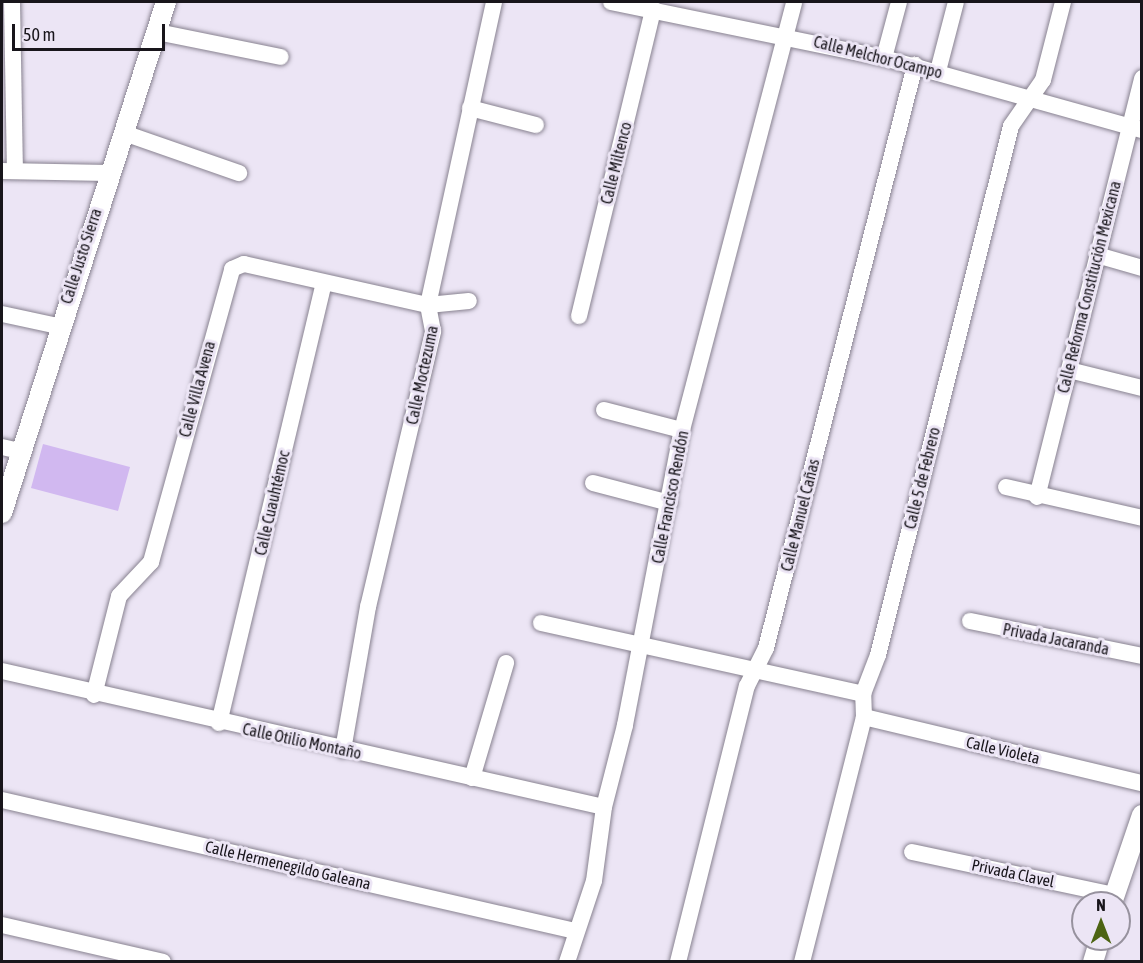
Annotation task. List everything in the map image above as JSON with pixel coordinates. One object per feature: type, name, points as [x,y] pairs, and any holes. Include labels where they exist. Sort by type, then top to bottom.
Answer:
[{"type":"street","points":[[12,2],[6,41],[8,171],[108,172]]},
{"type":"street","name":"Calle Justo Sierra","points":[[2,513],[11,449],[58,326],[108,172],[124,134],[166,2]]},
{"type":"street","name":"Calle Moctezuma","points":[[343,750],[368,607],[434,331],[428,305],[494,2]]},
{"type":"street","name":"Calle Melchor Ocampo","points":[[610,2],[653,9],[680,8],[938,71],[1032,96],[1134,128]]},
{"type":"street","name":"Calle Francisco Rendón","points":[[567,962],[575,930],[594,881],[604,807],[642,644],[682,430],[794,2]]},
{"type":"street","points":[[884,58],[899,2]]},
{"type":"street","points":[[938,71],[956,2]]},
{"type":"street","name":"Calle 5 de Febrero","points":[[802,962],[864,717],[863,694],[878,655],[1011,126],[1043,80],[1063,2]]},
{"type":"street","name":"Calle Miltenco","points":[[579,316],[653,9]]},
{"type":"street","points":[[157,32],[281,57]]},
{"type":"street","name":"Calle Manuel Cañas","points":[[678,962],[755,666],[766,648],[915,65]]},
{"type":"street","name":"Calle Reforma Constitución Mexicana","points":[[1037,497],[1097,255],[1134,128],[1142,78]]},
{"type":"street","points":[[470,108],[536,125]]},
{"type":"street","points":[[124,134],[239,173]]},
{"type":"street","points":[[1097,255],[1142,268]]},
{"type":"street","name":"Calle Villa Avena","points":[[94,695],[119,596],[151,562],[232,269],[244,264],[428,305],[469,301]]},
{"type":"street","name":"Calle Cuauhtémoc","points":[[219,723],[324,283]]},
{"type":"street","points":[[2,314],[58,326]]},
{"type":"street","points":[[1069,370],[1142,388]]},
{"type":"street","points":[[604,410],[682,430]]},
{"type":"street","points":[[593,483],[669,503]]},
{"type":"street","points":[[1006,488],[1037,497],[1142,518]]},
{"type":"street","name":"Privada Jacaranda","points":[[970,621],[1142,656]]},
{"type":"street","points":[[540,623],[755,666],[863,694]]},
{"type":"street","points":[[472,778],[506,663]]},
{"type":"street","name":"Calle Otilio Montaño","points":[[2,671],[94,695],[604,807]]},
{"type":"street","name":"Calle Violeta","points":[[864,717],[1142,783]]},
{"type":"street","name":"Calle Hermenegildo Galeana","points":[[2,800],[575,930]]},
{"type":"street","points":[[1117,891],[1142,815]]},
{"type":"street","name":"Privada Clavel","points":[[912,852],[1080,891]]},
{"type":"street","points":[[2,926],[163,962]]},
{"type":"street","points":[[96,946],[103,962]]},
{"type":"building","points":[[43,444],[130,467],[118,511],[31,488]]}]
